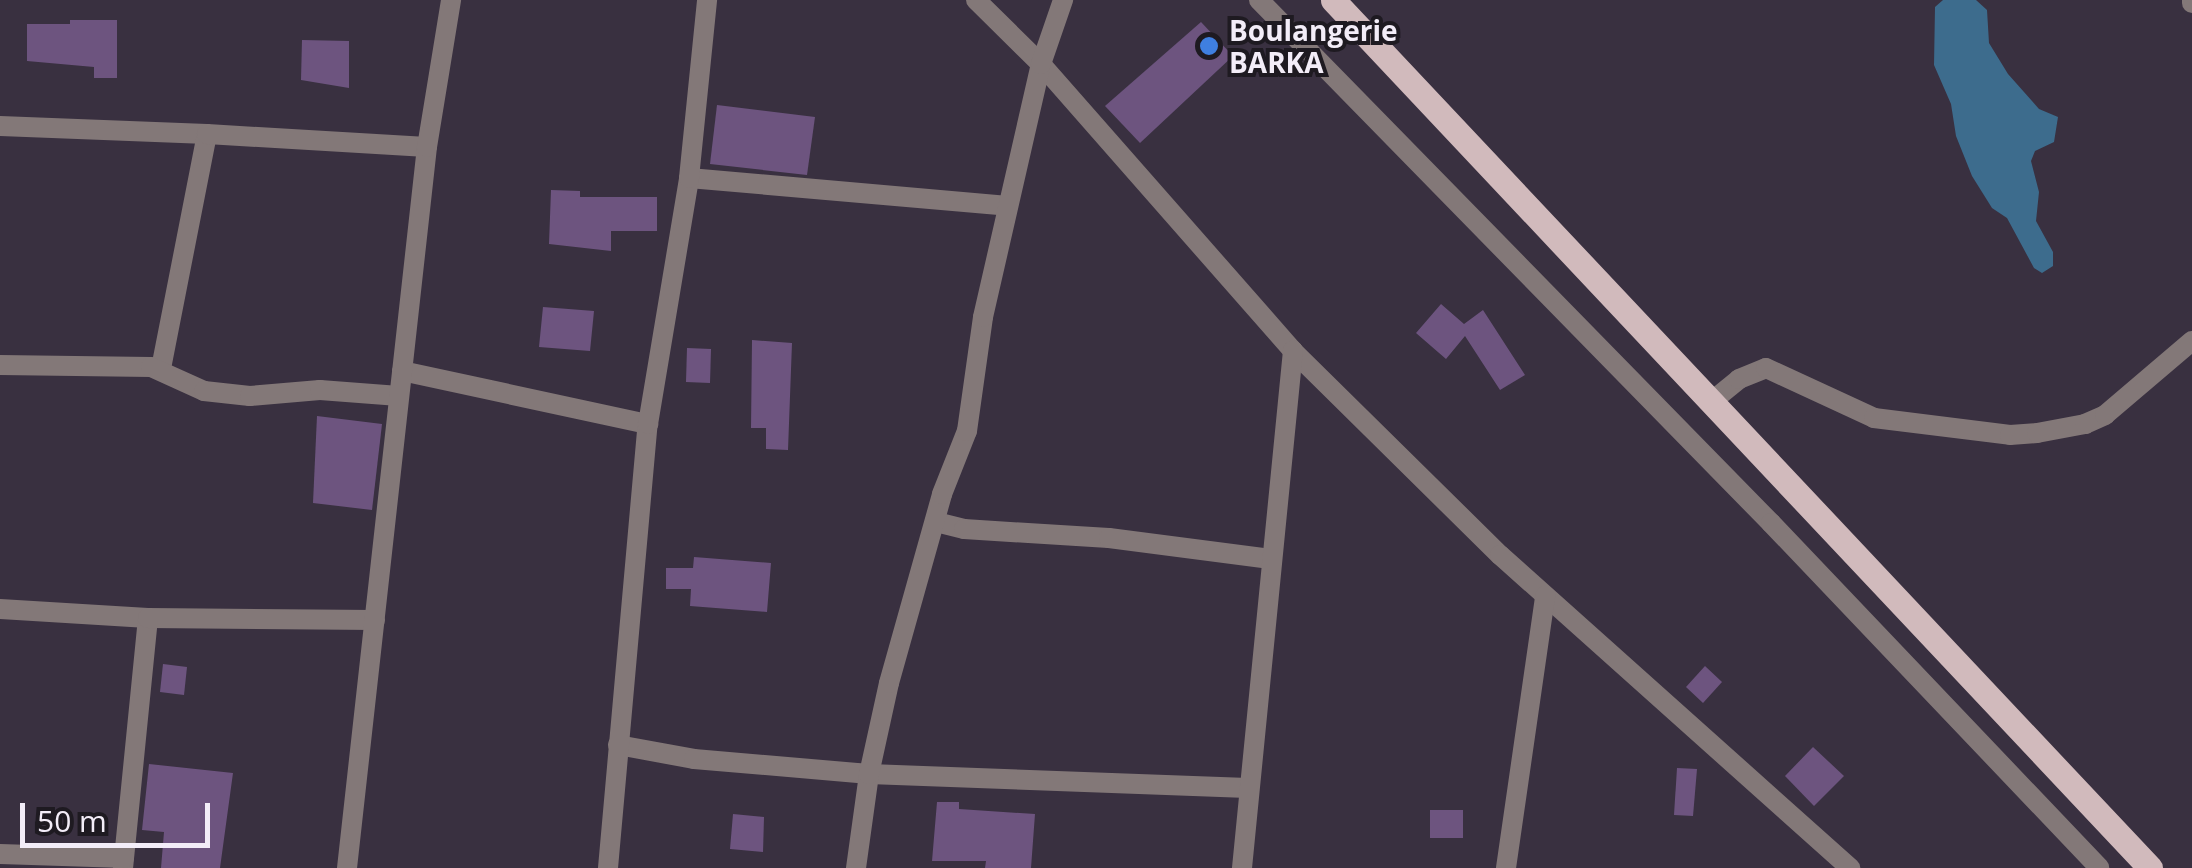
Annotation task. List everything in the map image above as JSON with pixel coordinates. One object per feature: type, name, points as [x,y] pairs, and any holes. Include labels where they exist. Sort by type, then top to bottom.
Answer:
[{"type":"main road","points":[[1333,0],[2150,868]]},
{"type":"street","points":[[347,868],[427,147],[451,0]]},
{"type":"street","points":[[608,868],[648,424],[688,178],[707,0]]},
{"type":"street","points":[[976,0],[1041,64],[1292,350],[1545,596],[1850,868]]},
{"type":"street","points":[[856,868],[869,774],[889,683],[972,414],[983,317],[1041,64],[1063,0]]},
{"type":"street","points":[[1259,0],[1771,522],[2099,868]]},
{"type":"street","points":[[0,126],[427,147]]},
{"type":"street","points":[[161,369],[207,134]]},
{"type":"street","points":[[688,178],[1008,206]]},
{"type":"street","points":[[1711,402],[1739,379],[1766,368],[1874,418],[2010,435],[2037,433],[2085,424],[2105,415],[2192,341]]},
{"type":"street","points":[[1242,868],[1292,350]]},
{"type":"street","points":[[0,365],[161,369],[184,386],[226,394],[320,390],[399,396]]},
{"type":"street","points":[[402,371],[648,424]]},
{"type":"street","points":[[936,522],[964,529],[1109,538],[1271,559]]},
{"type":"street","points":[[1506,868],[1545,596]]},
{"type":"street","points":[[0,609],[148,618],[375,620]]},
{"type":"street","points":[[0,854],[123,863],[148,618]]},
{"type":"street","points":[[618,745],[694,759],[869,774],[1248,788]]},
{"type":"street","points":[[1817,868],[1821,844]]},
{"type":"water","points":[[1943,0],[1976,0],[1987,10],[1989,43],[2008,74],[2039,109],[2058,117],[2054,142],[2035,151],[2031,161],[2039,192],[2036,221],[2053,252],[2053,266],[2042,273],[2034,268],[2007,218],[1992,208],[1972,176],[1956,136],[1951,104],[1934,65],[1935,7]]},
{"type":"building","points":[[70,20],[117,20],[117,78],[94,78],[94,67],[27,61],[27,24],[70,24]]},
{"type":"building","points":[[1201,22],[1233,56],[1140,143],[1105,106]]},
{"type":"building","points":[[302,40],[349,41],[349,88],[301,80]]},
{"type":"building","points":[[717,105],[815,117],[807,175],[710,164]]},
{"type":"building","points":[[551,190],[580,191],[580,197],[657,197],[657,231],[611,231],[611,251],[549,244]]},
{"type":"building","points":[[1441,304],[1464,324],[1483,310],[1525,375],[1500,390],[1465,336],[1446,359],[1416,333]]},
{"type":"building","points":[[543,307],[594,311],[590,351],[539,347]]},
{"type":"building","points":[[752,340],[792,343],[788,450],[766,449],[766,428],[751,428]]},
{"type":"building","points":[[687,348],[711,349],[710,383],[686,382]]},
{"type":"building","points":[[317,416],[382,424],[372,510],[313,503]]},
{"type":"building","points":[[694,557],[771,563],[767,612],[690,606],[691,589],[666,589],[666,568],[693,568]]},
{"type":"building","points":[[163,664],[187,667],[184,695],[160,692]]},
{"type":"building","points":[[1705,666],[1722,682],[1703,703],[1686,687]]},
{"type":"building","points":[[1813,747],[1844,776],[1814,806],[1785,776]]},
{"type":"building","points":[[149,764],[233,773],[220,868],[161,868],[164,832],[142,830]]},
{"type":"building","points":[[1677,768],[1697,769],[1693,816],[1674,815]]},
{"type":"building","points":[[937,802],[959,802],[959,809],[1035,814],[1031,868],[985,868],[986,861],[932,861]]},
{"type":"building","points":[[1430,810],[1463,810],[1463,838],[1430,838]]},
{"type":"building","points":[[733,814],[764,817],[763,852],[730,849]]},
{"type":"place","name":"Boulangerie BARKA","points":[[1209,46]]}]
